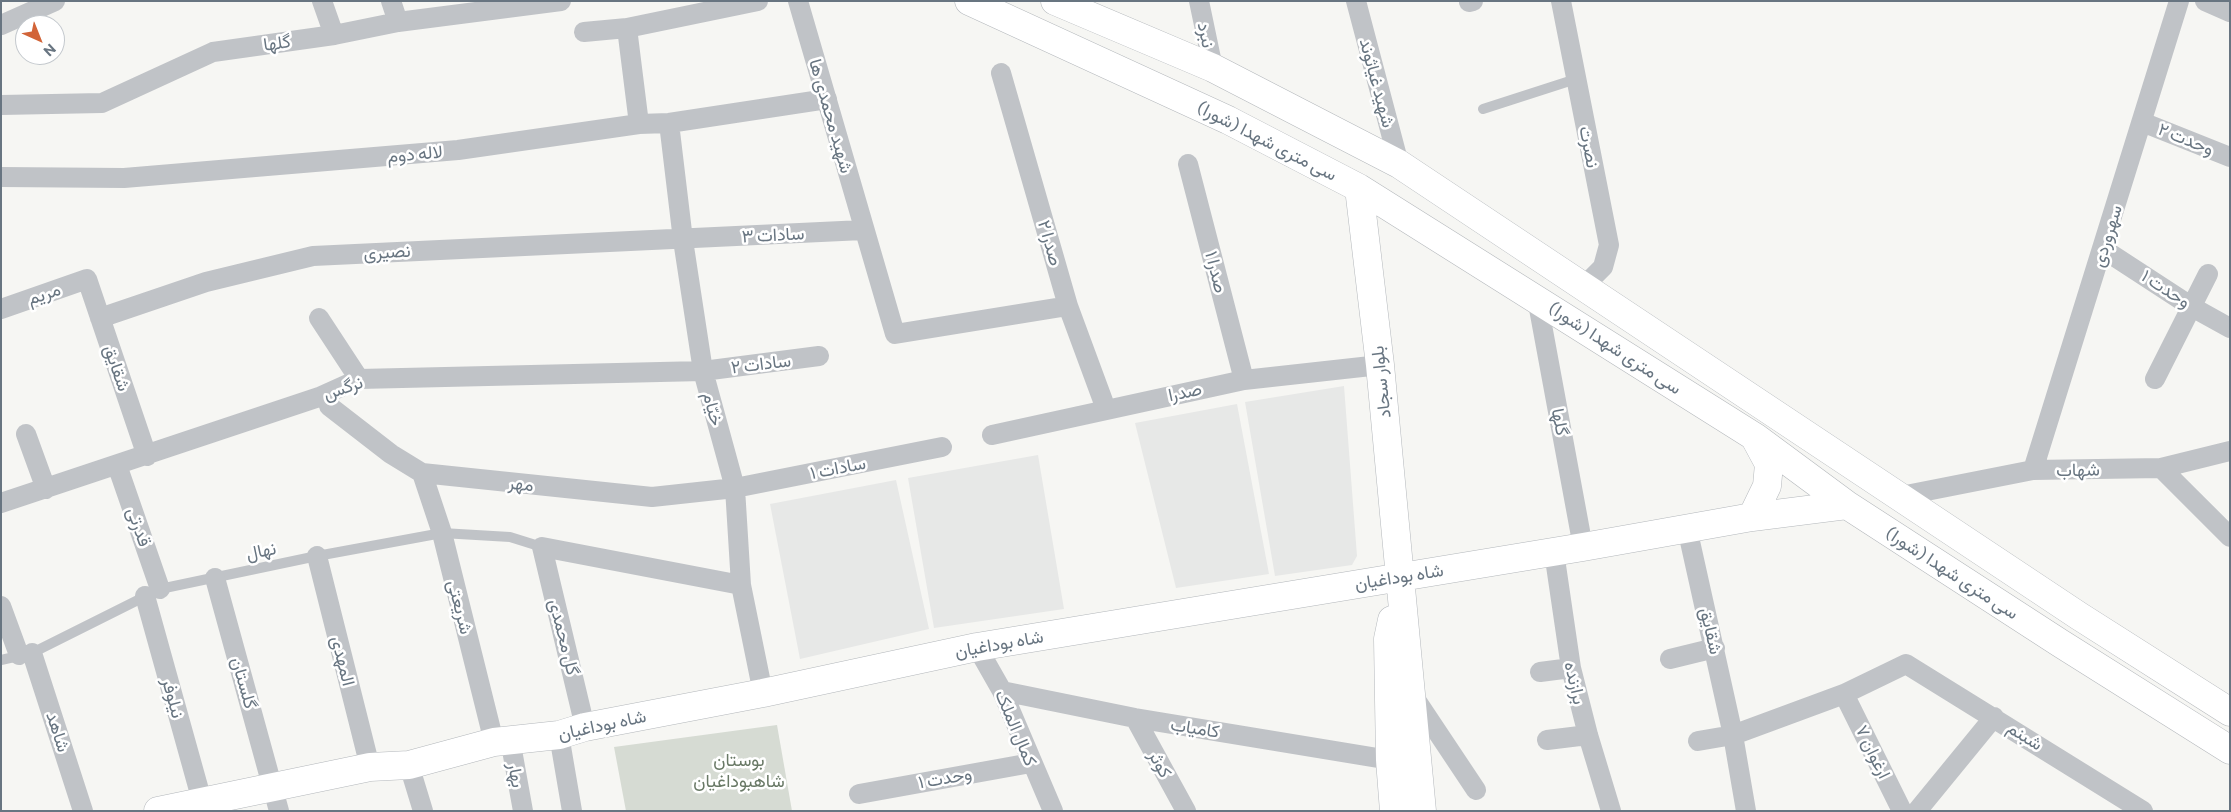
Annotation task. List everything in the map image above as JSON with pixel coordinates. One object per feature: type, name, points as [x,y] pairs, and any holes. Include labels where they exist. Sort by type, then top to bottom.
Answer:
[{"type":"main road","name":"سی متری شهدا (شورا)","points":[[969,1],[1228,120],[1359,188],[1537,298],[1755,437],[1847,505],[2230,750]]},
{"type":"main road","name":"سی متری شهدا (شورا)","points":[[1055,1],[1213,68],[1399,164],[2079,616],[2224,703]]},
{"type":"main road","points":[[1107,63],[1120,30]]},
{"type":"main road","name":"بلوار سجاد","points":[[1359,188],[1380,365],[1422,811]]},
{"type":"main road","points":[[1752,517],[1767,486],[1770,464],[1755,437]]},
{"type":"main road","name":"شاه بوداغیان","points":[[158,811],[202,801],[277,799],[370,767],[408,765],[502,740],[559,735],[585,727],[763,693],[977,647],[1584,547],[1752,517],[1847,505]]},
{"type":"main road","name":"بلوار سجاد","points":[[1394,811],[1390,760],[1388,639],[1399,576]]},
{"type":"main road","points":[[2060,643],[2079,616]]},
{"type":"street","points":[[1,25],[55,1]]},
{"type":"street","points":[[322,1],[334,35]]},
{"type":"street","points":[[391,1],[398,22]]},
{"type":"street","name":"گلها","points":[[1,105],[102,102],[213,52],[334,35],[490,5],[561,1]]},
{"type":"street","points":[[584,32],[627,28],[758,1]]},
{"type":"street","name":"شهید محمدی ها","points":[[798,1],[863,230],[895,334],[1068,306]]},
{"type":"street","name":"نبرد","points":[[1199,1],[1213,68]]},
{"type":"street","name":"شهید غیاثوند","points":[[1356,1],[1399,164]]},
{"type":"street","name":"نصرت","points":[[1561,1],[1609,245],[1603,267],[1584,286]]},
{"type":"street","name":"سهروردی","points":[[2034,470],[2180,1]]},
{"type":"street","points":[[2206,1],[2230,12]]},
{"type":"street","points":[[627,28],[639,124]]},
{"type":"street","name":"صدرا ۲","points":[[1001,73],[1068,306],[1106,409]]},
{"type":"street","name":"لاله دوم","points":[[1,177],[144,177],[458,150],[639,124],[669,123],[827,100]]},
{"type":"street","name":"وحدت ۲","points":[[2142,122],[2230,157]]},
{"type":"street","name":"خیّام","points":[[669,123],[682,240],[703,371],[735,488],[741,585],[763,693]]},
{"type":"street","name":"صدرا ۱","points":[[1188,164],[1244,380]]},
{"type":"street","name":"سادات ۳","points":[[682,240],[863,230]]},
{"type":"street","name":"نصیری","points":[[100,318],[206,282],[313,256],[682,240]]},
{"type":"street","name":"وحدت ۱","points":[[2103,249],[2192,307],[2230,328]]},
{"type":"street","points":[[2155,379],[2208,274]]},
{"type":"street","name":"شقایق","points":[[87,279],[147,456]]},
{"type":"street","name":"مریم","points":[[1,309],[87,279]]},
{"type":"street","name":"گلها","points":[[1537,298],[1584,547]]},
{"type":"street","points":[[319,318],[360,379]]},
{"type":"street","name":"سادات ۲","points":[[703,371],[818,356]]},
{"type":"street","name":"صدرا","points":[[992,435],[1244,380],[1380,365]]},
{"type":"street","name":"نرگس","points":[[1,504],[318,397],[360,379],[703,371]]},
{"type":"street","name":"مهر","points":[[329,406],[391,454],[422,474],[652,497],[735,488]]},
{"type":"street","points":[[26,434],[46,489]]},
{"type":"street","name":"سادات ۱","points":[[735,488],[942,447]]},
{"type":"street","name":"شهاب","points":[[1901,496],[2034,470],[2161,468],[2230,451]]},
{"type":"street","name":"قدرتی","points":[[117,465],[152,592]]},
{"type":"street","points":[[2161,468],[2230,537]]},
{"type":"street","name":"شریعتی","points":[[422,474],[442,533],[502,740]]},
{"type":"street","name":"شقایق","points":[[1687,528],[1715,648],[1746,811]]},
{"type":"street","points":[[542,547],[741,585]]},
{"type":"street","name":"گل محمدی","points":[[542,547],[585,727]]},
{"type":"street","name":"برازنده","points":[[1554,552],[1571,668],[1605,809]]},
{"type":"street","name":"المهدی","points":[[317,556],[370,767]]},
{"type":"street","name":"گلستان","points":[[214,578],[277,799]]},
{"type":"street","name":"نیلوفر","points":[[152,592],[202,801]]},
{"type":"street","name":"شاهد","points":[[1,606],[17,656],[83,811]]},
{"type":"street","name":"کمال الملک","points":[[977,647],[1002,691],[1053,811]]},
{"type":"street","points":[[1670,659],[1715,648]]},
{"type":"street","name":"شبنم","points":[[1844,694],[1906,664],[2143,811]]},
{"type":"street","points":[[1540,672],[1571,668]]},
{"type":"street","name":"کامیاب","points":[[1002,691],[1135,718],[1390,760]]},
{"type":"street","points":[[1412,694],[1476,790]]},
{"type":"street","points":[[1698,741],[1733,735],[1844,694]]},
{"type":"street","name":"ارغوان ۷","points":[[1844,694],[1902,811]]},
{"type":"street","points":[[1917,811],[1994,717]]},
{"type":"street","name":"کوثر","points":[[1135,718],[1186,811]]},
{"type":"street","points":[[559,735],[572,811]]},
{"type":"street","points":[[1548,740],[1588,735]]},
{"type":"street","name":"بهار","points":[[502,740],[523,811]]},
{"type":"street","name":"وحدت ۱","points":[[859,794],[1031,763]]},
{"type":"street","points":[[408,765],[423,811]]},
{"type":"lane","points":[[1483,109],[1576,79]]},
{"type":"lane","name":"نهال","points":[[17,656],[152,592],[317,556],[442,533],[510,537],[542,547]]},
{"type":"shaded area","points":[[1344,386],[1357,556],[1352,565],[1275,576],[1245,402]]},
{"type":"shaded area","points":[[1237,404],[1269,574],[1176,588],[1135,423]]},
{"type":"shaded area","points":[[1038,455],[1064,609],[934,628],[908,478]]},
{"type":"shaded area","points":[[896,480],[929,629],[800,659],[770,504]]},
{"type":"green space","name":"بوستان شاهبوداغیان","points":[[777,725],[792,811],[626,811],[614,747]]}]
